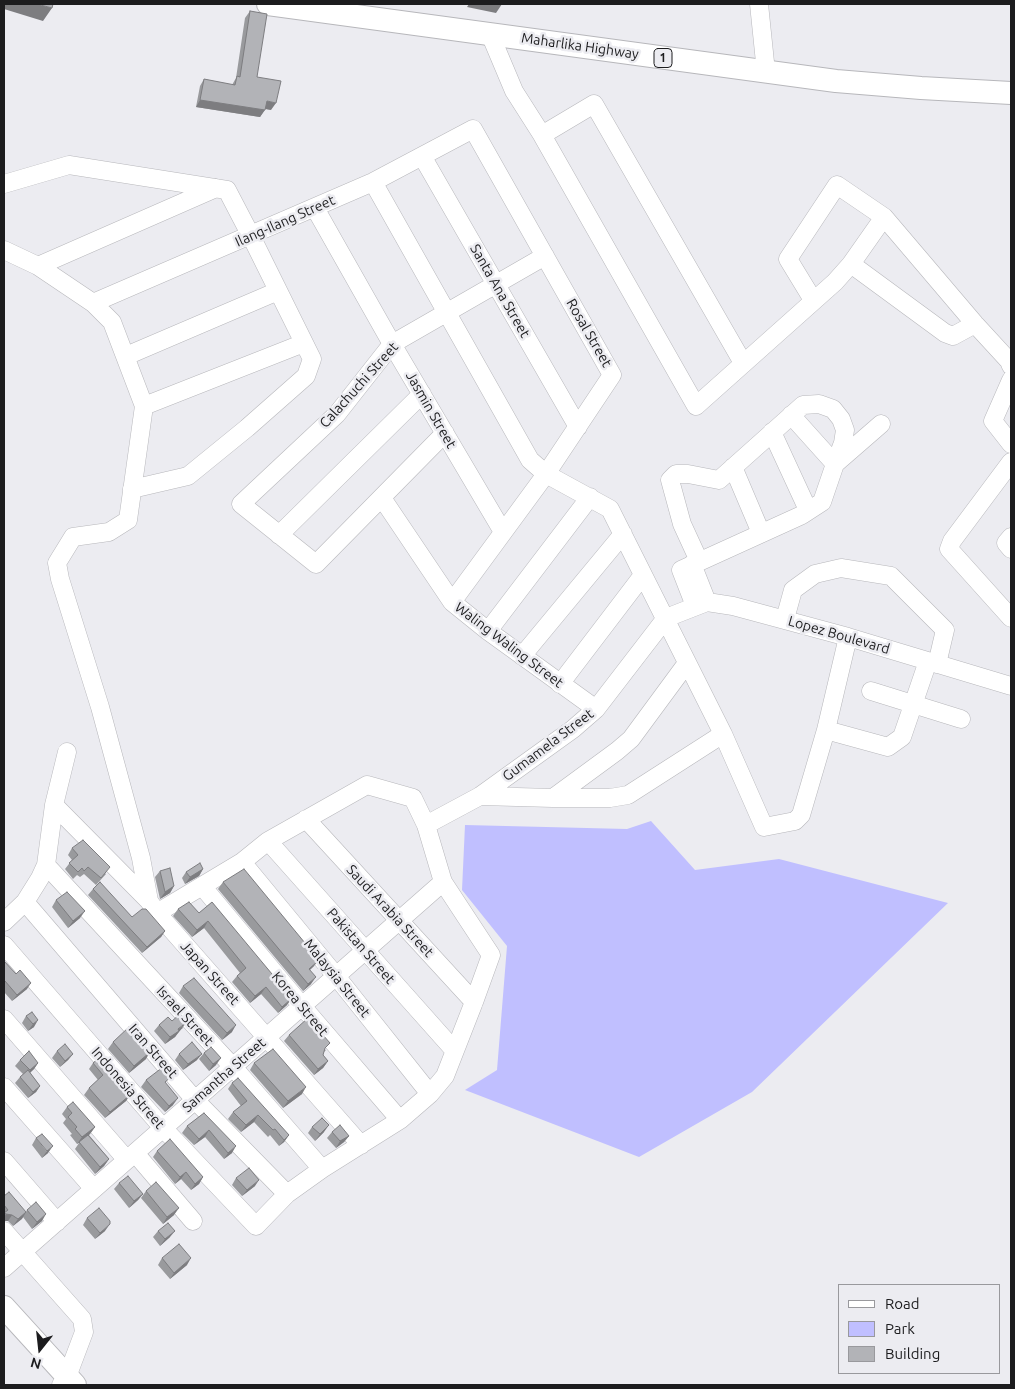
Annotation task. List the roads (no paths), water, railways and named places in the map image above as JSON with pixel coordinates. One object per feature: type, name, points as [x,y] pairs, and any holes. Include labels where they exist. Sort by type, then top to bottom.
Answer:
[{"type":"main road","name":"Maharlika Highway","points":[[268,4],[836,81],[1011,94]]},
{"type":"main road","points":[[4,1307],[68,1382]]},
{"type":"street","points":[[759,4],[766,72]]},
{"type":"street","points":[[490,34],[514,91],[542,135],[696,406],[835,282],[851,264],[884,217]]},
{"type":"street","points":[[542,135],[594,104],[743,363]]},
{"type":"street","name":"Ilang-Ilang Street","points":[[93,303],[373,182],[472,128]]},
{"type":"street","name":"Rosal Street","points":[[452,602],[546,474],[612,375],[472,128]]},
{"type":"street","name":"Santa Ana Street","points":[[422,156],[578,427]]},
{"type":"street","points":[[4,184],[69,165],[227,190],[312,359],[306,376],[247,428],[188,476],[132,489]]},
{"type":"street","points":[[373,182],[530,460],[546,474],[610,509],[723,734],[764,827],[795,820],[801,815],[826,730],[848,637]]},
{"type":"street","points":[[813,300],[788,258],[837,185],[884,217],[1009,361],[1011,366]]},
{"type":"street","points":[[38,266],[216,188]]},
{"type":"street","name":"Jasmin Street","points":[[315,208],[392,344],[503,532]]},
{"type":"street","points":[[4,250],[38,266],[93,303],[112,322],[144,406],[128,520],[109,532],[73,537],[57,563],[60,579],[103,716],[153,907],[202,886],[242,862],[268,841],[368,785],[413,798],[426,825],[444,882],[491,955],[445,1076],[430,1094],[400,1120],[322,1169],[287,1194]]},
{"type":"street","name":"Calachuchi Street","points":[[279,535],[241,504],[336,414],[392,344],[545,256]]},
{"type":"street","points":[[851,264],[945,333],[953,336],[975,324]]},
{"type":"street","points":[[126,356],[278,291]]},
{"type":"street","points":[[144,406],[304,343]]},
{"type":"street","points":[[1010,388],[993,421],[1011,444]]},
{"type":"street","points":[[422,394],[279,535],[316,564],[445,433]]},
{"type":"street","points":[[666,618],[701,604],[696,563],[682,524],[670,480],[676,474],[688,474],[719,480],[803,405],[819,404],[833,409],[841,419],[845,430],[843,443],[822,502],[802,515],[696,563]]},
{"type":"street","points":[[791,415],[835,464]]},
{"type":"street","points":[[835,464],[881,424]]},
{"type":"street","points":[[772,432],[808,510]]},
{"type":"street","points":[[1011,462],[952,541],[949,549],[1011,618]]},
{"type":"street","points":[[733,467],[761,534]]},
{"type":"street","points":[[488,631],[590,497]]},
{"type":"street","name":"Waling Waling Street","points":[[382,498],[452,602],[488,631],[596,709]]},
{"type":"street","points":[[522,656],[622,534]]},
{"type":"street","points":[[1011,537],[1006,543],[1011,549]]},
{"type":"street","points":[[785,619],[793,590],[815,574],[841,568],[891,576],[945,630],[913,704],[902,737],[888,747],[826,730]]},
{"type":"street","points":[[560,684],[644,574]]},
{"type":"street","name":"Lopez Boulevard","points":[[701,604],[733,606],[785,619],[1011,686]]},
{"type":"street","name":"Gumamela Street","points":[[426,825],[480,796],[573,729],[596,709],[666,618]]},
{"type":"street","points":[[553,798],[631,739],[687,663]]},
{"type":"street","points":[[871,691],[961,719]]},
{"type":"street","points":[[480,796],[610,798],[628,795],[723,734]]},
{"type":"street","points":[[4,922],[25,902],[46,866],[54,805],[67,752]]},
{"type":"street","name":"Japan Street","points":[[54,805],[153,907],[361,1144]]},
{"type":"street","name":"Saudi Arabia Street","points":[[306,819],[474,1002]]},
{"type":"street","name":"Pakistan Street","points":[[268,841],[454,1050]]},
{"type":"street","name":"Malaysia Street","points":[[242,862],[430,1094]]},
{"type":"street","name":"Israel Street","points":[[46,866],[233,1067],[322,1169]]},
{"type":"street","name":"Samantha Street","points":[[4,1268],[444,882]]},
{"type":"street","name":"Korea Street","points":[[202,886],[400,1120]]},
{"type":"street","name":"Iran Street","points":[[25,902],[195,1100],[287,1194]]},
{"type":"street","name":"Indonesia Street","points":[[4,945],[163,1128],[256,1226],[287,1194]]},
{"type":"street","points":[[4,1019],[193,1221]]},
{"type":"street","points":[[4,1087],[94,1189]]},
{"type":"street","points":[[4,1161],[57,1222]]},
{"type":"street","points":[[4,1231],[82,1319],[84,1332],[68,1382]]}]
